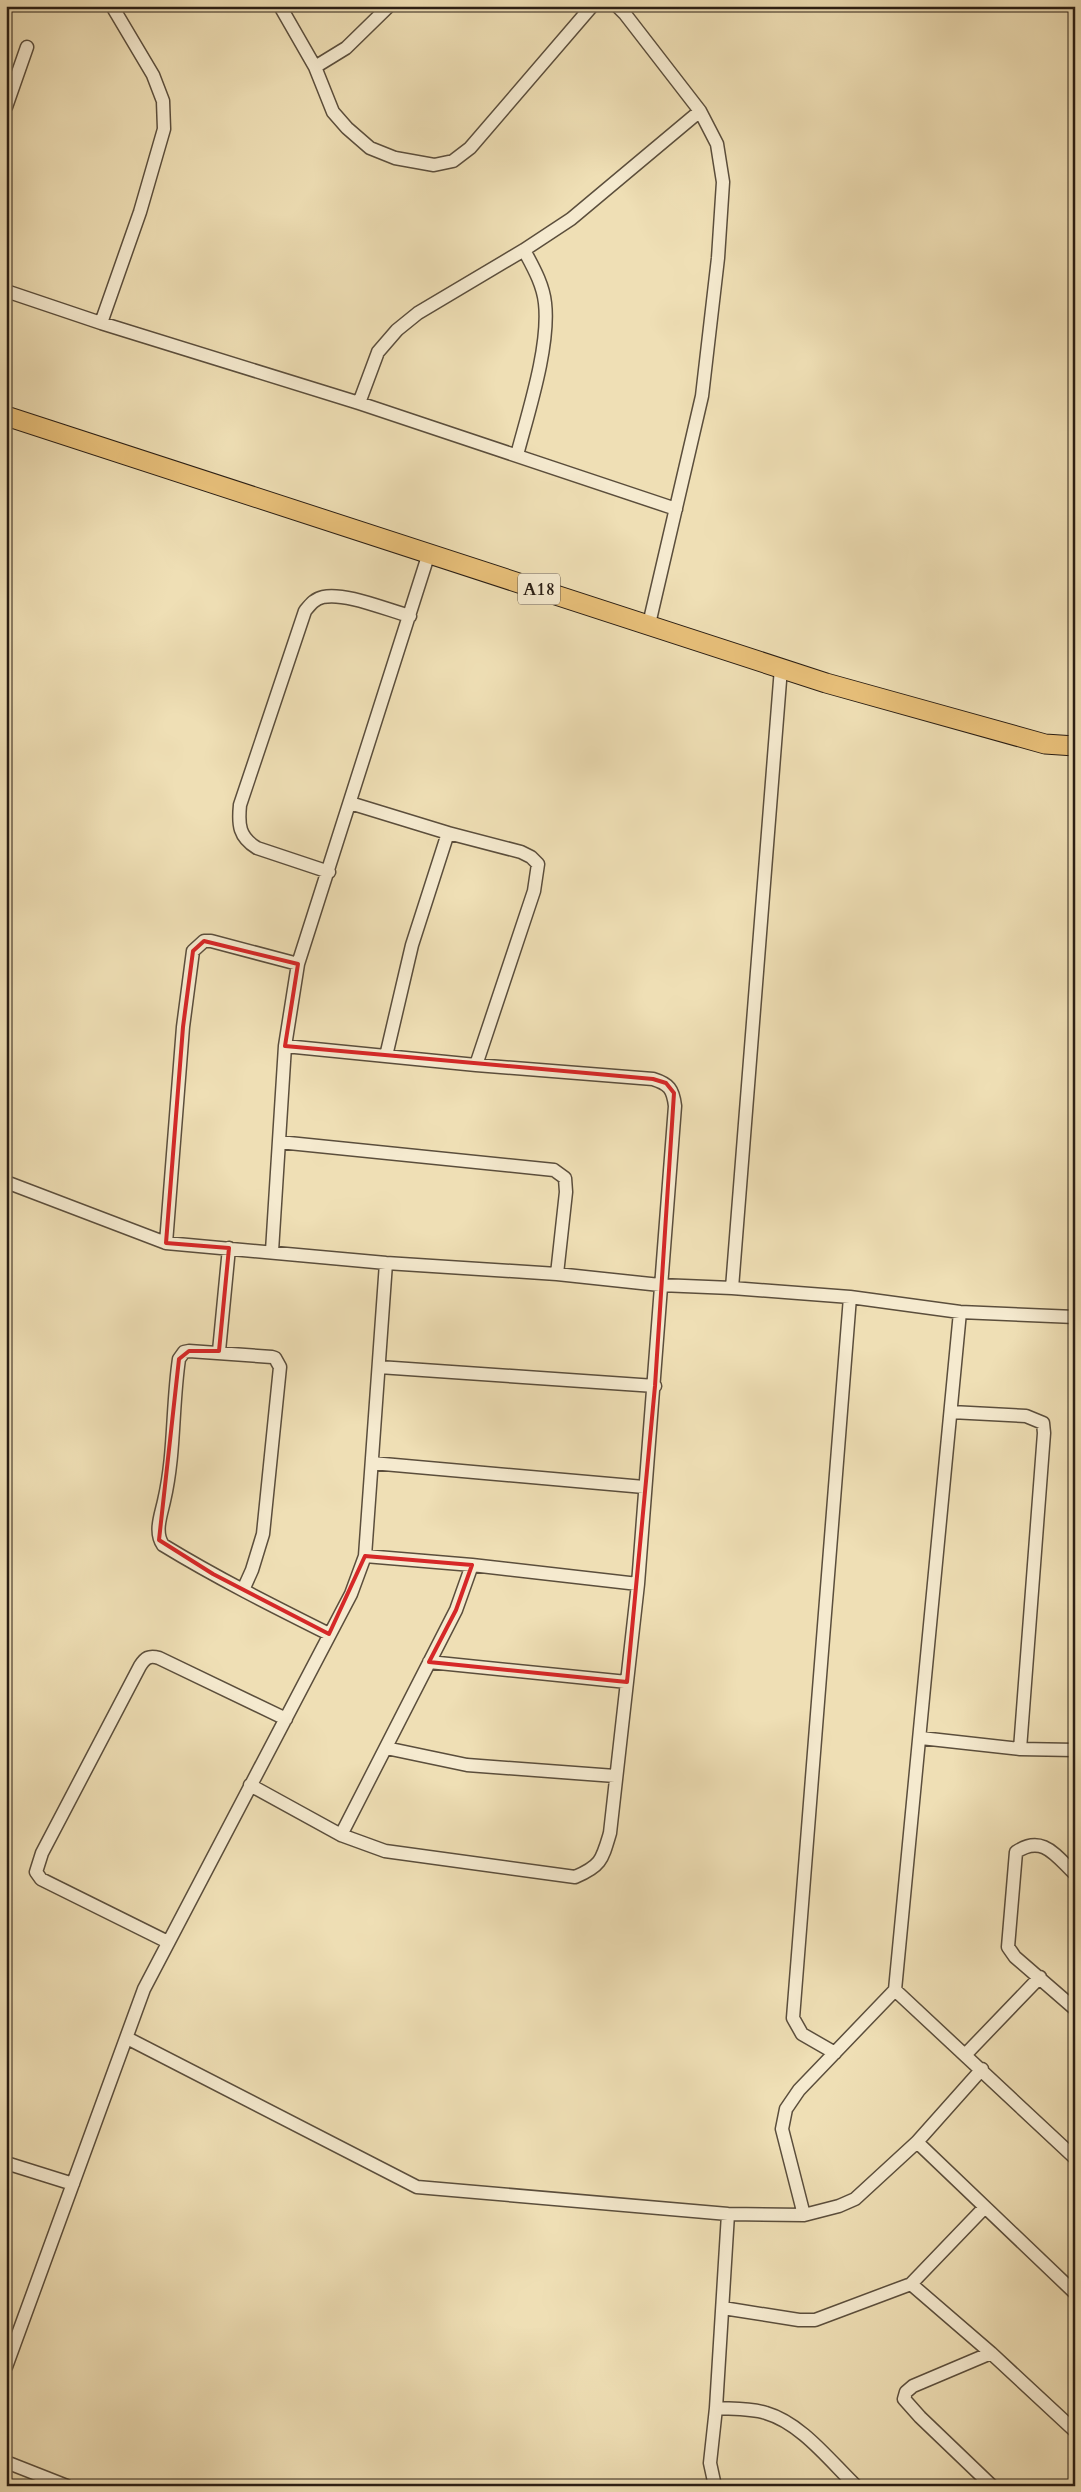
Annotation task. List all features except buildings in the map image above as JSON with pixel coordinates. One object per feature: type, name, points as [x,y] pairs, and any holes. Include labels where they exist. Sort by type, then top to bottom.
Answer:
[{"type":"highway","name":"A18","points":[[6,416],[826,683],[1044,744],[1075,746]]},
{"type":"street","points":[[101,323],[140,212],[164,129],[163,102],[153,75],[112,6]]},
{"type":"street","points":[[280,6],[315,67],[333,112],[347,128],[370,148],[395,158],[434,165],[453,161],[470,148],[592,6]]},
{"type":"street","points":[[315,67],[346,48],[389,6]]},
{"type":"street","points":[[617,6],[626,14],[700,111],[717,144],[723,182],[718,258],[702,396],[648,624]]},
{"type":"street","points":[[6,107],[27,47]]},
{"type":"street","points":[[359,403],[378,352],[397,330],[418,313],[524,250],[571,219],[632,165],[700,111]]},
{"type":"street","points":[[517,455],[536,383],[545,326],[545,303],[538,275],[524,250]]},
{"type":"street","points":[[6,291],[101,323],[359,403],[676,509]]},
{"type":"street","points":[[272,1251],[285,1046],[298,964],[329,872],[429,553]]},
{"type":"street","points":[[329,872],[275,854],[248,842],[241,834],[238,820],[240,805],[305,611],[313,601],[323,597],[340,597],[410,616]]},
{"type":"street","points":[[732,1288],[781,668]]},
{"type":"street","points":[[350,803],[448,833],[521,852],[531,857],[538,864],[534,891],[476,1065]]},
{"type":"street","points":[[386,1056],[412,945],[448,833]]},
{"type":"street","points":[[166,1243],[183,1026],[193,951],[204,941],[211,941],[298,964]]},
{"type":"street","points":[[250,1785],[341,1834],[385,1851],[575,1876],[594,1869],[604,1853],[610,1833],[638,1584],[644,1487],[655,1386],[660,1285],[675,1106],[674,1093],[666,1083],[653,1079],[476,1065],[285,1046]]},
{"type":"street","points":[[279,1142],[554,1170],[564,1178],[566,1192],[557,1274]]},
{"type":"street","points":[[6,1182],[166,1243],[272,1251],[386,1263],[557,1274],[660,1285],[732,1288],[850,1297],[960,1312],[1075,1317]]},
{"type":"street","points":[[219,1352],[229,1248]]},
{"type":"street","points":[[6,2367],[144,1989],[351,1594],[365,1556],[386,1263]]},
{"type":"street","points":[[835,2053],[802,2034],[793,2018],[850,1297]]},
{"type":"street","points":[[804,2215],[782,2129],[786,2108],[798,2090],[895,1990],[921,1738],[960,1312]]},
{"type":"street","points":[[243,1590],[252,1570],[263,1534],[280,1367],[275,1358],[272,1357],[219,1352],[184,1352],[179,1359],[169,1480],[158,1534],[163,1545],[243,1590],[329,1634]]},
{"type":"street","points":[[379,1367],[655,1386]]},
{"type":"street","points":[[951,1412],[1026,1416],[1043,1424],[1044,1433],[1020,1749]]},
{"type":"street","points":[[372,1463],[644,1487]]},
{"type":"street","points":[[365,1556],[472,1565],[638,1584]]},
{"type":"street","points":[[341,1834],[456,1610],[472,1565]]},
{"type":"street","points":[[168,1942],[41,1879],[36,1872],[42,1853],[135,1674],[145,1659],[151,1656],[159,1658],[286,1719]]},
{"type":"street","points":[[429,1662],[627,1682]]},
{"type":"street","points":[[921,1738],[1020,1749],[1075,1750]]},
{"type":"street","points":[[386,1748],[467,1765],[615,1776]]},
{"type":"street","points":[[1075,1874],[1052,1852],[1040,1844],[1027,1845],[1016,1852],[1008,1947],[1016,1957],[1075,2009]]},
{"type":"street","points":[[966,2055],[1040,1977]]},
{"type":"street","points":[[895,1990],[1075,2158]]},
{"type":"street","points":[[126,2038],[416,2187],[728,2214],[804,2215],[838,2206],[855,2199],[917,2142],[982,2070]]},
{"type":"street","points":[[917,2142],[1075,2293]]},
{"type":"street","points":[[6,2163],[73,2184]]},
{"type":"street","points":[[723,2308],[799,2320],[815,2320],[911,2284],[985,2207]]},
{"type":"street","points":[[715,2486],[710,2463],[716,2408],[728,2214]]},
{"type":"street","points":[[911,2284],[991,2354],[1075,2432]]},
{"type":"street","points":[[991,2354],[913,2386],[906,2392],[904,2399],[920,2417],[992,2486]]},
{"type":"street","points":[[716,2408],[766,2413],[784,2421],[804,2436],[856,2486]]},
{"type":"street","points":[[6,2462],[67,2486]]},
{"type":"highlighted area","points":[[204,941],[298,964],[285,1046],[653,1079],[666,1083],[674,1093],[655,1386],[627,1682],[429,1662],[456,1610],[472,1565],[365,1556],[329,1634],[213,1574],[159,1540],[179,1359],[189,1351],[219,1351],[229,1248],[166,1243],[183,1027],[193,951]]}]
